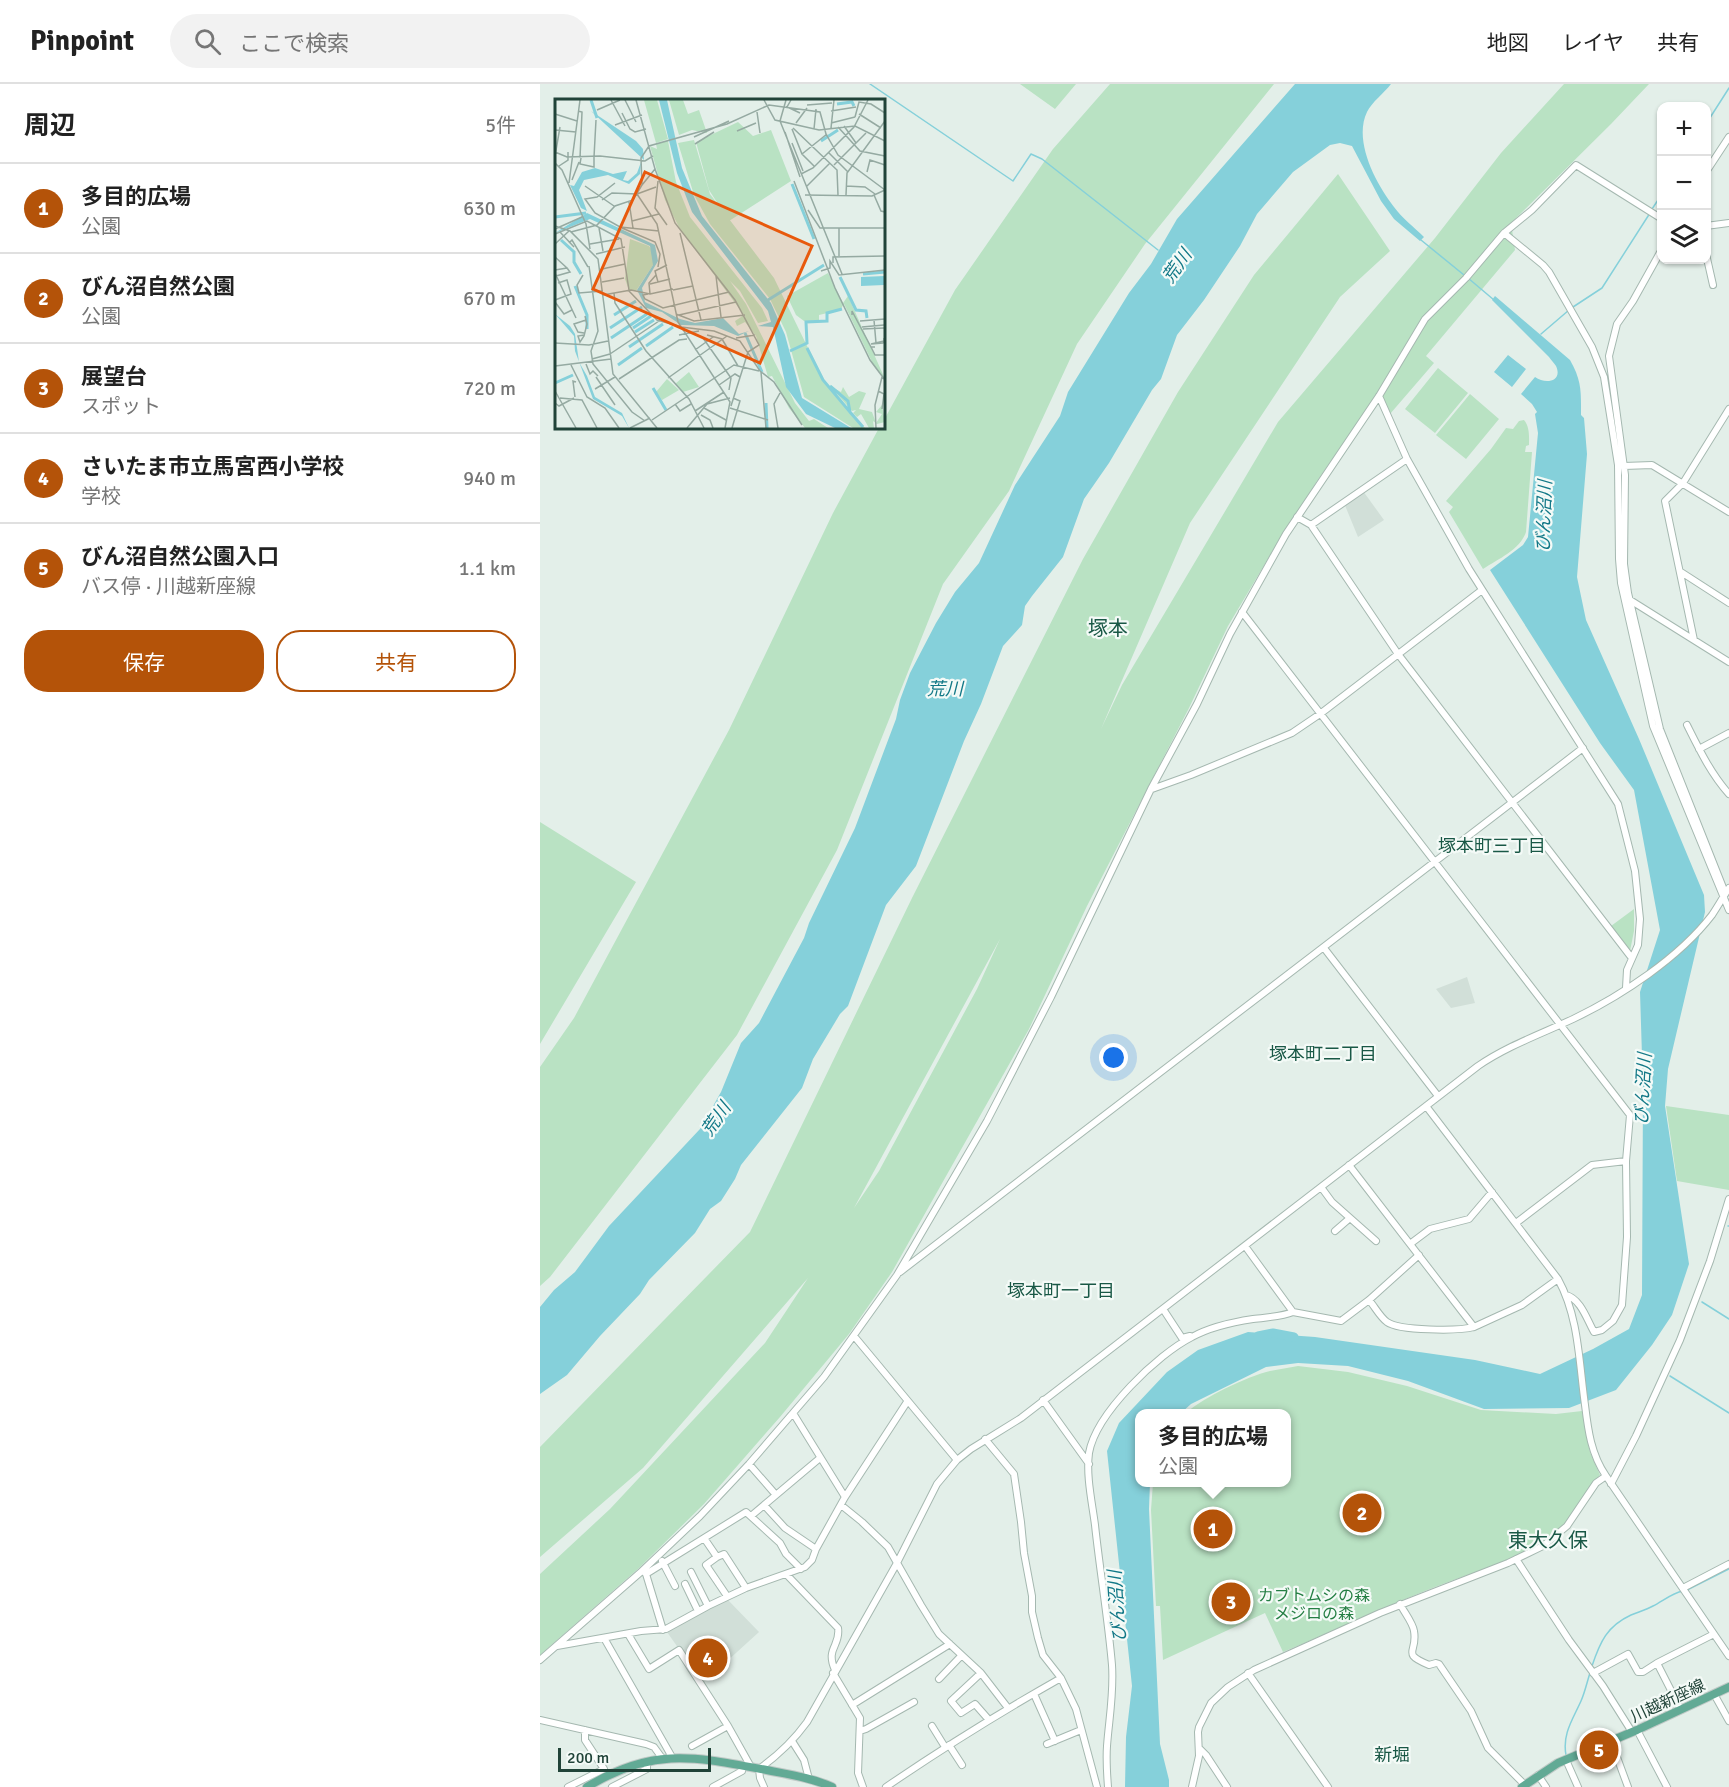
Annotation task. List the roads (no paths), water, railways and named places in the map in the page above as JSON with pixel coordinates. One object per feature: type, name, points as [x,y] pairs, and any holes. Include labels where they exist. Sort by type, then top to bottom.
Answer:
[{"type":"main road","name":"川越新座線","points":[[1523,1786],[1566,1760],[1729,1687]]},
{"type":"main road","points":[[587,1787],[608,1775],[647,1761],[672,1757],[705,1759],[741,1765],[809,1779],[832,1787]]},
{"type":"street","points":[[1711,166],[1729,137]]},
{"type":"street","points":[[540,1660],[644,1572],[700,1516],[818,1385],[897,1275],[987,1122],[1051,997],[1151,789],[1191,716],[1242,612],[1286,534],[1379,396],[1425,319],[1466,278],[1504,233],[1533,210],[1576,165],[1657,216]]},
{"type":"street","points":[[1711,225],[1729,223]]},
{"type":"street","points":[[1504,233],[1549,272],[1592,347],[1601,368],[1608,397],[1618,465],[1619,559],[1623,596],[1655,732],[1726,893]]},
{"type":"street","points":[[1657,258],[1619,321],[1610,350],[1610,369],[1624,466],[1624,564],[1630,600],[1660,729],[1726,893],[1729,910]]},
{"type":"street","points":[[1709,264],[1713,285]]},
{"type":"street","points":[[1379,396],[1407,459],[1482,590],[1618,804],[1638,890],[1640,919],[1638,945],[1631,957],[1626,975],[1626,988]]},
{"type":"street","points":[[1694,640],[1665,501],[1683,483],[1729,409]]},
{"type":"street","points":[[1311,525],[1407,459]]},
{"type":"street","points":[[1624,466],[1652,465],[1729,513]]},
{"type":"street","points":[[1297,517],[1311,525],[1398,654],[1631,957]]},
{"type":"street","points":[[1681,572],[1729,603]]},
{"type":"street","points":[[1151,789],[1292,733],[1482,590]]},
{"type":"street","points":[[1630,600],[1728,660]]},
{"type":"street","points":[[1242,612],[1630,1115],[1626,1161],[1623,1298],[1620,1311],[1608,1326],[1594,1332],[1587,1316],[1572,1297],[1566,1295]]},
{"type":"street","points":[[1687,725],[1722,787],[1729,794]]},
{"type":"street","points":[[1699,749],[1729,733]]},
{"type":"street","points":[[897,1275],[1582,748]]},
{"type":"street","points":[[755,1768],[771,1760],[792,1741],[807,1722],[897,1563],[937,1484],[957,1460],[985,1439],[1021,1418],[1438,1096],[1491,1058],[1588,1012],[1634,983],[1681,947],[1711,916],[1726,893]]},
{"type":"street","points":[[1324,948],[1438,1096]]},
{"type":"street","points":[[1426,1106],[1558,1279],[1573,1318],[1592,1448],[1599,1465],[1729,1656]]},
{"type":"street","points":[[1516,1223],[1592,1165],[1626,1161]]},
{"type":"street","points":[[1349,1165],[1474,1327]]},
{"type":"street","points":[[1321,1187],[1332,1202],[1376,1241]]},
{"type":"street","points":[[1410,1244],[1430,1229],[1469,1219],[1492,1192]]},
{"type":"street","points":[[1611,1484],[1680,1340],[1710,1261],[1729,1198]]},
{"type":"street","points":[[1335,1232],[1350,1218]]},
{"type":"street","points":[[1245,1246],[1293,1312]]},
{"type":"street","points":[[1163,1309],[1182,1338],[1249,1319],[1287,1315],[1293,1312],[1341,1321],[1369,1300],[1419,1255]]},
{"type":"street","points":[[1369,1300],[1391,1324],[1427,1330],[1462,1329],[1474,1327],[1522,1305],[1558,1279]]},
{"type":"street","points":[[854,1336],[957,1460]]},
{"type":"street","points":[[1108,1787],[1107,1747],[1113,1689],[1112,1663],[1091,1493],[1089,1452],[1100,1425],[1113,1406],[1165,1354],[1194,1336]]},
{"type":"street","points":[[1043,1400],[1089,1465]]},
{"type":"street","points":[[557,1646],[663,1630],[727,1596],[806,1567],[812,1560],[845,1497],[907,1402]]},
{"type":"street","points":[[793,1413],[845,1497]]},
{"type":"street","points":[[985,1439],[1014,1474],[1032,1596],[1032,1612],[1038,1638],[1043,1655],[1061,1678],[1076,1709],[1097,1787]]},
{"type":"street","points":[[751,1516],[820,1458]]},
{"type":"street","points":[[748,1464],[776,1495]]},
{"type":"street","points":[[1192,1787],[1200,1749],[1198,1732],[1204,1716],[1214,1699],[1234,1682],[1248,1673],[1400,1605],[1543,1546],[1572,1521],[1596,1483],[1606,1476]]},
{"type":"street","points":[[764,1505],[785,1528],[816,1549]]},
{"type":"street","points":[[842,1505],[888,1547],[939,1634],[981,1673],[1008,1708]]},
{"type":"street","points":[[644,1572],[663,1564],[746,1512],[780,1543],[786,1554],[801,1569]]},
{"type":"street","points":[[704,1538],[717,1557]]},
{"type":"street","points":[[727,1596],[706,1565],[724,1554],[746,1588]]},
{"type":"street","points":[[659,1556],[675,1586]]},
{"type":"street","points":[[1516,1559],[1634,1731],[1667,1787]]},
{"type":"street","points":[[1683,1588],[1729,1564]]},
{"type":"street","points":[[644,1572],[663,1630]]},
{"type":"street","points":[[691,1572],[708,1606]]},
{"type":"street","points":[[786,1574],[838,1628],[831,1659],[834,1672],[860,1718],[858,1773],[864,1787]]},
{"type":"street","points":[[685,1584],[698,1611]]},
{"type":"street","points":[[1400,1605],[1414,1630],[1412,1655],[1414,1659],[1429,1665],[1439,1664],[1472,1712],[1488,1748],[1523,1786]]},
{"type":"street","points":[[628,1634],[649,1669],[679,1650],[755,1768],[764,1787]]},
{"type":"street","points":[[1593,1673],[1628,1654],[1638,1672],[1643,1672],[1656,1663],[1714,1634]]},
{"type":"street","points":[[604,1638],[672,1757]]},
{"type":"street","points":[[852,1705],[950,1644]]},
{"type":"street","points":[[939,1679],[961,1656]]},
{"type":"street","points":[[1656,1663],[1681,1710]]},
{"type":"street","points":[[981,1673],[951,1701],[961,1713],[975,1704],[989,1720]]},
{"type":"street","points":[[1248,1673],[1328,1787]]},
{"type":"street","points":[[886,1787],[1008,1708],[1061,1678]]},
{"type":"street","points":[[1034,1694],[1056,1741]]},
{"type":"street","points":[[1714,1694],[1729,1721]]},
{"type":"street","points":[[860,1731],[914,1702]]},
{"type":"street","points":[[540,1720],[646,1744],[654,1747],[662,1758]]},
{"type":"street","points":[[692,1746],[728,1726]]},
{"type":"street","points":[[932,1726],[962,1765]]},
{"type":"street","points":[[568,1787],[604,1769],[585,1740],[585,1730]]},
{"type":"street","points":[[1047,1744],[1081,1730]]},
{"type":"street","points":[[792,1741],[804,1760],[809,1779]]},
{"type":"street","points":[[1611,1741],[1628,1787]]},
{"type":"street","points":[[1200,1749],[1227,1787]]},
{"type":"street","points":[[1566,1760],[1575,1786]]},
{"type":"street","points":[[612,1787],[647,1769],[647,1761]]},
{"type":"street","points":[[713,1787],[742,1771],[741,1765]]},
{"type":"street","points":[[1538,1775],[1546,1787]]},
{"type":"water","name":"荒川","points":[[1295,84],[1391,84],[1367,112],[1363,123],[1365,149],[1368,162],[1387,198],[1424,237],[1420,241],[1394,219],[1381,201],[1352,146],[1340,143],[1330,145],[1293,172],[1257,214],[1240,246],[1204,300],[1177,335],[1161,379],[1084,499],[1063,557],[1025,606],[1022,625],[1003,646],[916,866],[886,905],[848,1006],[840,1014],[813,1059],[802,1088],[741,1165],[721,1201],[710,1209],[695,1233],[649,1280],[640,1294],[567,1375],[540,1394],[540,1307],[554,1290],[575,1272],[609,1226],[700,1129],[721,1092],[741,1043],[759,1023],[804,938],[855,828],[896,719],[910,673],[936,623],[955,592],[979,563],[1015,485],[1060,416],[1068,392],[1129,293],[1151,264],[1177,219]]},
{"type":"water","points":[[1495,296],[1570,360],[1577,374],[1587,454],[1577,577],[1586,620],[1704,895],[1705,912],[1668,1069],[1665,1106],[1689,1264],[1672,1315],[1652,1345],[1616,1390],[1569,1408],[1484,1409],[1408,1381],[1348,1366],[1298,1363],[1266,1367],[1191,1404],[1185,1409],[1135,1409],[1135,1487],[1150,1487],[1160,1744],[1169,1787],[1125,1787],[1126,1737],[1132,1686],[1107,1451],[1119,1423],[1167,1372],[1198,1350],[1248,1332],[1315,1337],[1475,1360],[1540,1374],[1629,1329],[1642,1295],[1643,1088],[1640,992],[1660,930],[1634,790],[1600,743],[1490,570],[1523,545],[1528,537],[1538,433],[1535,414],[1537,412],[1521,394],[1535,377],[1544,381],[1552,380],[1558,371],[1549,357],[1492,300]]},
{"type":"water","points":[[1508,355],[1526,369],[1512,387],[1494,372]]},
{"type":"waterway","points":[[870,84],[1013,181],[1031,154],[1042,159],[1158,250]]},
{"type":"waterway","points":[[1711,116],[1729,88]]},
{"type":"waterway","points":[[1652,209],[1657,202]]},
{"type":"waterway","points":[[1573,307],[1602,288],[1650,213]]},
{"type":"waterway","points":[[1421,240],[1464,275]]},
{"type":"waterway","points":[[1468,278],[1494,300]]},
{"type":"waterway","points":[[1541,334],[1569,310]]},
{"type":"waterway","points":[[1702,1302],[1729,1319]]},
{"type":"waterway","name":"びん沼川","points":[[1258,1336],[1273,1333],[1294,1337]]},
{"type":"waterway","points":[[1670,1376],[1729,1413]]},
{"type":"waterway","points":[[1687,1590],[1729,1569]]},
{"type":"waterway","points":[[1592,1666],[1598,1649],[1616,1624],[1683,1591]]},
{"type":"waterway","points":[[1566,1755],[1567,1733],[1590,1673]]},
{"type":"place","name":"びん沼自然公園","points":[[1362,1513]]},
{"type":"place","name":"多目的広場","points":[[1213,1529]]},
{"type":"place","name":"展望台","points":[[1231,1602]]},
{"type":"place","name":"さいたま市立馬宮西小学校","points":[[708,1658]]},
{"type":"place","name":"びん沼自然公園入口","points":[[1599,1750]]},
{"type":"district","name":"塚本","points":[[1108,628]]},
{"type":"district","name":"塚本町三丁目","points":[[1492,846]]},
{"type":"district","name":"塚本町二丁目","points":[[1323,1054]]},
{"type":"district","name":"塚本町一丁目","points":[[1061,1291]]},
{"type":"district","name":"東大久保","points":[[1548,1540]]},
{"type":"district","name":"新堀","points":[[1392,1755]]},
{"type":"park label","name":"カブトムシの森 メジロの森","points":[[1314,1605]]}]
